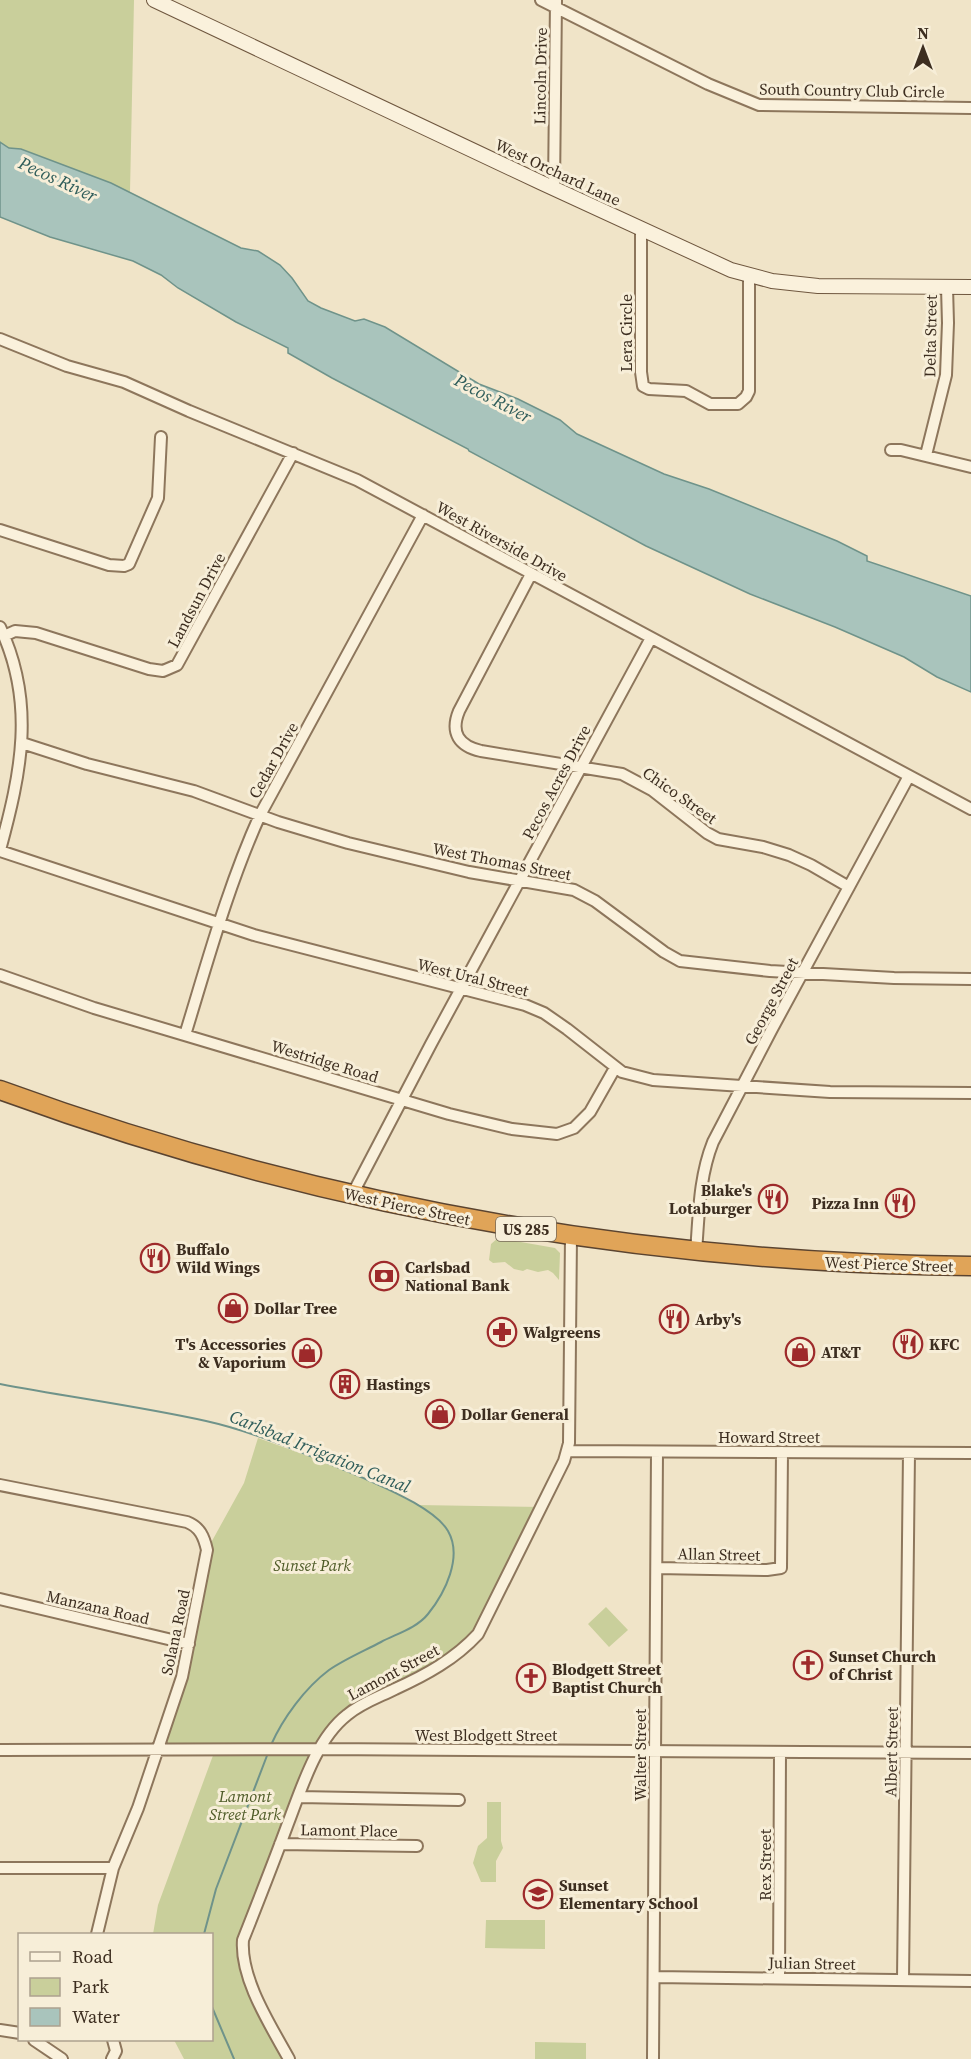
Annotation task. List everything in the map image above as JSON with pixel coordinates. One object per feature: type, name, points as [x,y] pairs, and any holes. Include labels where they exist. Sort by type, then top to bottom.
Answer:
[{"type":"highway","name":"West Pierce Street","points":[[0,1090],[141,1138],[352,1195],[441,1214],[571,1236],[696,1252],[848,1263],[971,1266]]},
{"type":"street","name":"West Orchard Lane","points":[[154,0],[554,189],[714,263],[749,276],[818,286],[971,287]]},
{"type":"street","name":"South Country Club Circle","points":[[541,0],[556,3],[708,84],[759,105],[971,108]]},
{"type":"street","name":"Lincoln Drive","points":[[554,189],[556,3]]},
{"type":"street","name":"Lera Circle","points":[[641,228],[641,372],[643,386],[649,389],[686,391],[710,404],[738,404],[746,397],[749,392],[749,276]]},
{"type":"street","name":"Delta Street","points":[[926,455],[946,375],[947,287]]},
{"type":"street","name":"West Riverside Drive","points":[[0,339],[67,366],[124,382],[357,480],[971,809]]},
{"type":"street","points":[[0,530],[109,565],[129,564],[158,498],[161,437]]},
{"type":"street","points":[[891,450],[897,449],[926,455],[971,467]]},
{"type":"street","name":"Landsun Drive","points":[[2,632],[36,633],[149,669],[163,670],[177,665],[293,453]]},
{"type":"street","name":"Cedar Drive","points":[[185,1035],[237,869],[260,815],[423,515]]},
{"type":"street","name":"Chico Street","points":[[531,574],[455,720],[455,730],[462,742],[473,749],[615,772],[652,790],[707,833],[718,838],[789,855],[849,886]]},
{"type":"street","points":[[0,851],[14,797],[23,721],[19,686],[2,632]]},
{"type":"street","name":"Pecos Acres Drive","points":[[352,1195],[651,638]]},
{"type":"street","name":"West Thomas Street","points":[[22,742],[87,764],[201,793],[307,831],[439,866],[582,893],[680,961],[803,973],[971,979]]},
{"type":"street","name":"George Street","points":[[696,1252],[701,1184],[706,1160],[743,1086],[909,776]]},
{"type":"street","name":"West Ural Street","points":[[0,851],[265,938],[536,1009],[567,1029],[615,1068],[630,1076],[653,1080],[830,1092],[971,1093]]},
{"type":"street","name":"Westridge Road","points":[[0,975],[94,1008],[472,1121],[545,1134],[563,1133],[576,1127],[590,1112],[615,1068]]},
{"type":"street","name":"Lamont Street","points":[[289,2059],[252,1984],[245,1966],[243,1941],[299,1797],[320,1749],[333,1727],[349,1713],[443,1664],[458,1654],[478,1634],[536,1521],[568,1450],[571,1236]]},
{"type":"street","name":"Howard Street","points":[[568,1450],[971,1454]]},
{"type":"street","name":"Walter Street","points":[[652,2059],[657,1452]]},
{"type":"street","name":"Allan Street","points":[[657,1568],[767,1570],[781,1568],[782,1452]]},
{"type":"street","name":"Albert Street","points":[[903,1979],[909,1453]]},
{"type":"street","name":"Solana Road","points":[[0,1485],[97,1503],[195,1525],[204,1539],[207,1550],[178,1690],[156,1749],[138,1808],[113,1868],[97,1933]]},
{"type":"street","name":"Manzana Road","points":[[0,1599],[189,1644]]},
{"type":"street","name":"West Blodgett Street","points":[[0,1750],[320,1749],[971,1753]]},
{"type":"street","name":"Rex Street","points":[[779,1978],[780,1752]]},
{"type":"street","points":[[299,1797],[459,1800]]},
{"type":"street","name":"Lamont Place","points":[[280,1844],[417,1846]]},
{"type":"street","points":[[0,1868],[113,1868]]},
{"type":"street","name":"Julian Street","points":[[654,1977],[971,1981]]},
{"type":"street","points":[[0,2030],[18,2033]]},
{"type":"street","points":[[35,2041],[62,2059]]},
{"type":"street","points":[[112,2059],[116,2051],[113,2041]]},
{"type":"green space","points":[[0,0],[134,0],[130,192],[21,149],[9,148],[0,142]]},
{"type":"green space","points":[[498,1238],[555,1248],[560,1253],[559,1280],[548,1270],[538,1272],[527,1269],[523,1271],[514,1269],[505,1262],[493,1263],[489,1260],[491,1244]]},
{"type":"green space","points":[[258,1438],[333,1465],[417,1505],[542,1507],[469,1643],[363,1704],[327,1736],[248,1927],[245,1966],[289,2059],[184,2059],[175,2041],[213,2041],[213,1933],[153,1933],[158,1905],[215,1750],[156,1749],[178,1690],[207,1550],[244,1483]]},
{"type":"green space","points":[[606,1607],[628,1630],[609,1647],[588,1624]]},
{"type":"green space","points":[[487,1802],[501,1802],[503,1848],[496,1861],[496,1882],[481,1882],[473,1863],[478,1846],[487,1838]]},
{"type":"green space","points":[[486,1920],[545,1920],[545,1949],[485,1948]]},
{"type":"green space","points":[[535,2042],[586,2043],[586,2059],[535,2059]]},
{"type":"water","name":"Pecos River","points":[[0,142],[9,148],[21,149],[111,183],[241,248],[258,251],[280,265],[308,301],[355,321],[364,319],[385,327],[479,384],[518,399],[560,420],[577,434],[664,474],[709,489],[837,541],[867,556],[867,561],[971,596],[971,692],[937,677],[904,657],[750,594],[646,546],[332,378],[288,353],[288,348],[236,322],[178,288],[161,275],[133,261],[50,237],[0,217]]},
{"type":"waterway","name":"Carlsbad Irrigation Canal","points":[[0,1384],[129,1406],[206,1421],[247,1432],[309,1455],[388,1489],[412,1501],[442,1523],[452,1541],[453,1563],[446,1585],[428,1614],[412,1627],[348,1659],[320,1677],[296,1704],[271,1745]]},
{"type":"waterway","name":"Carlsbad Irrigation Canal","points":[[204,1933],[216,1889],[268,1753]]},
{"type":"waterway","name":"Carlsbad Irrigation Canal","points":[[213,2009],[234,2059]]},
{"type":"place","name":"Blake's Lotaburger","points":[[773,1199]]},
{"type":"place","name":"Pizza Inn","points":[[900,1203]]},
{"type":"place","name":"Buffalo Wild Wings","points":[[155,1258]]},
{"type":"place","name":"Carlsbad National Bank","points":[[384,1276]]},
{"type":"place","name":"Dollar Tree","points":[[233,1308]]},
{"type":"place","name":"Arby's","points":[[674,1319]]},
{"type":"place","name":"Walgreens","points":[[502,1332]]},
{"type":"place","name":"KFC","points":[[908,1344]]},
{"type":"place","name":"AT&T","points":[[800,1352]]},
{"type":"place","name":"T's Accessories & Vaporium","points":[[307,1353]]},
{"type":"place","name":"Hastings","points":[[345,1384]]},
{"type":"place","name":"Dollar General","points":[[440,1414]]},
{"type":"place","name":"Sunset Church of Christ","points":[[808,1665]]},
{"type":"place","name":"Blodgett Street Baptist Church","points":[[531,1678]]},
{"type":"place","name":"Sunset Elementary School","points":[[538,1894]]},
{"type":"park label","name":"Sunset Park","points":[[312,1565]]},
{"type":"park label","name":"Lamont Street Park","points":[[245,1805]]}]
